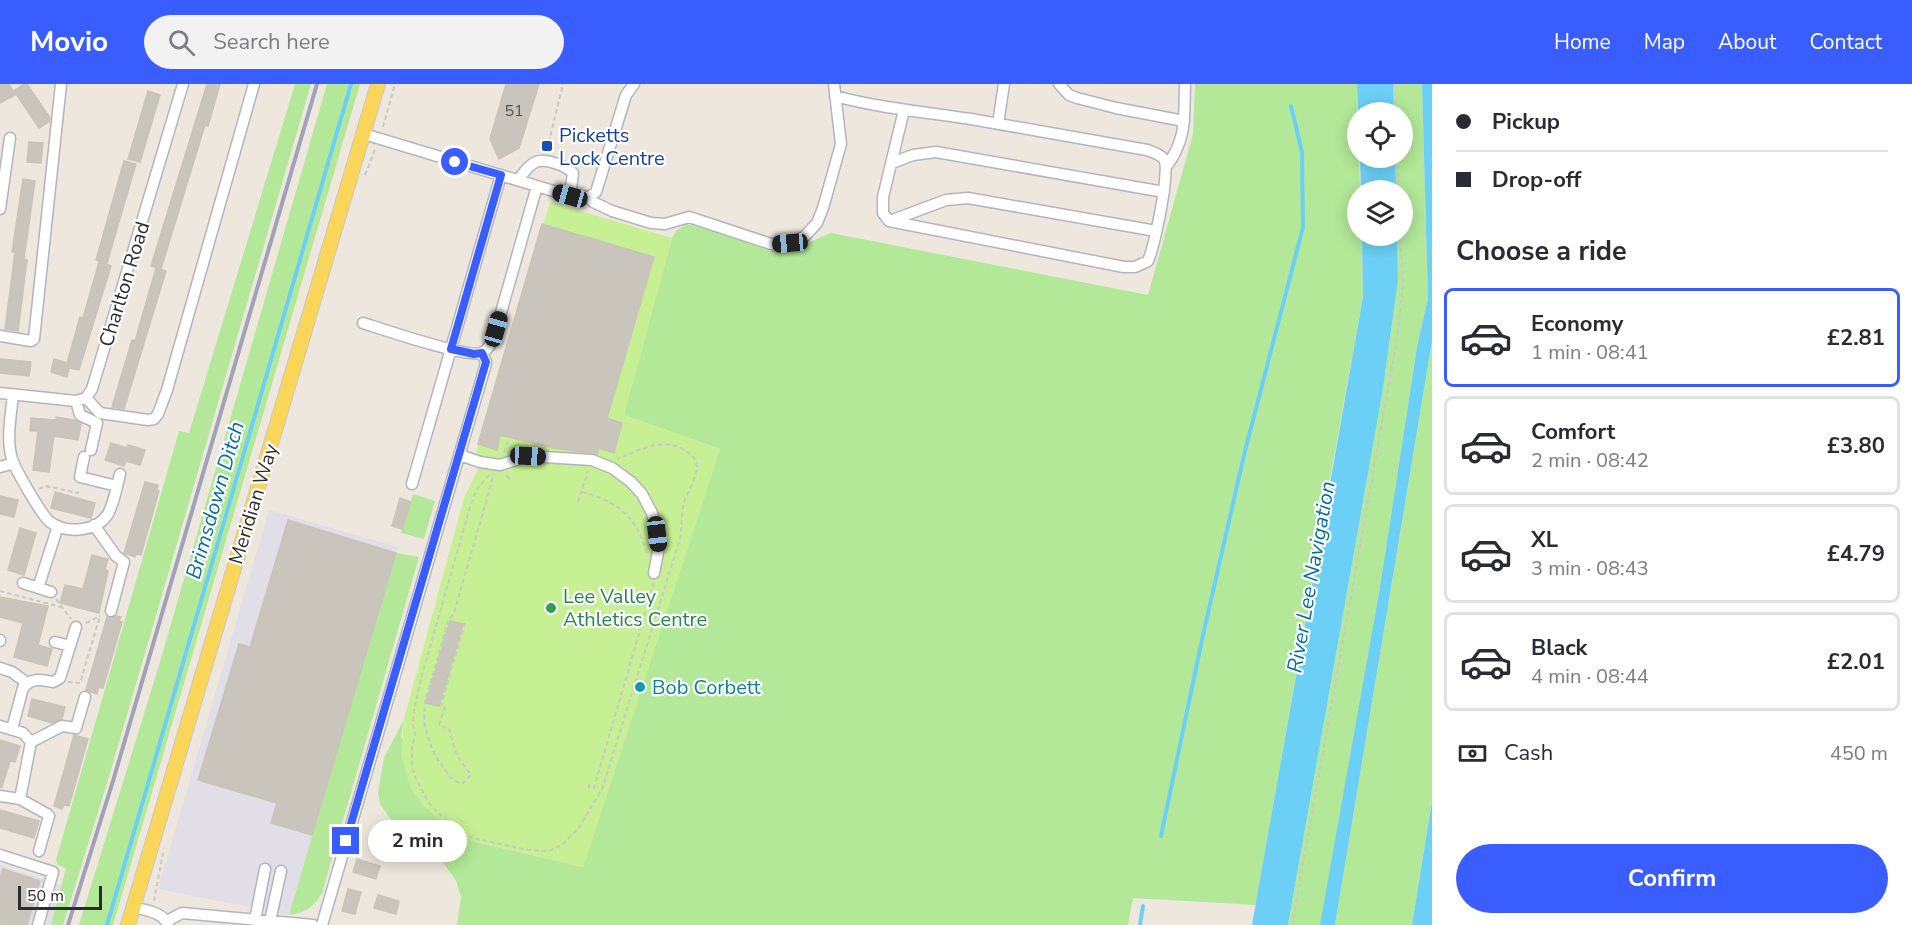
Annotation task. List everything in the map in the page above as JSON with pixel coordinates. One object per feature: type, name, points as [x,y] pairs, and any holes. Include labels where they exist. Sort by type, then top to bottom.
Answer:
[{"type":"main road","name":"Meridian Way","points":[[128,925],[378,84]]},
{"type":"street","points":[[0,336],[31,341],[34,339],[61,84]]},
{"type":"street","name":"Charlton Road","points":[[81,400],[92,388],[183,84]]},
{"type":"street","points":[[0,393],[81,400],[104,415],[147,420],[153,419],[158,414],[254,84]]},
{"type":"street","points":[[364,134],[570,196],[589,196],[596,192],[626,95],[634,84]]},
{"type":"street","points":[[589,196],[593,202],[612,211],[651,223],[665,224],[689,217],[771,244],[790,243],[804,237],[817,223],[823,208],[840,144],[834,84]]},
{"type":"street","points":[[998,124],[1004,84]]},
{"type":"street","points":[[1059,84],[1077,98],[1184,121]]},
{"type":"street","points":[[1166,167],[1179,148],[1184,121],[1181,85]]},
{"type":"street","points":[[835,96],[868,105],[903,110],[998,124],[1159,154],[1165,160],[1166,167],[1164,192],[1148,261],[1135,267],[1124,267],[889,221],[884,213],[884,197],[903,110]]},
{"type":"street","points":[[0,209],[10,138]]},
{"type":"street","points":[[892,163],[913,155],[936,152],[1153,192],[1164,192]]},
{"type":"street","points":[[518,180],[536,162],[545,161],[568,168],[573,173],[570,196]]},
{"type":"street","points":[[412,484],[501,175]]},
{"type":"street","points":[[363,323],[451,349],[474,354],[482,353],[488,348],[496,329],[537,186]]},
{"type":"street","points":[[889,221],[946,200],[968,198],[1156,231]]},
{"type":"street","points":[[322,925],[460,455],[486,362],[482,353]]},
{"type":"street","points":[[13,394],[10,446],[14,463],[48,520],[58,526],[82,530],[94,525],[109,512],[120,474]]},
{"type":"street","points":[[81,400],[80,415],[97,423],[79,474],[83,478],[117,486]]},
{"type":"street","points":[[460,455],[480,462],[500,465],[528,456],[592,460],[612,468],[631,482],[642,494],[652,513],[658,546],[654,573]]},
{"type":"street","points":[[0,467],[14,463]]},
{"type":"street","points":[[94,525],[124,565],[111,611]]},
{"type":"street","points":[[38,588],[58,526]]},
{"type":"street","points":[[23,584],[51,592]]},
{"type":"street","points":[[12,729],[27,683],[37,679],[57,681],[76,627]]},
{"type":"street","points":[[55,642],[70,646]]},
{"type":"street","points":[[0,668],[12,672],[27,683]]},
{"type":"street","points":[[32,742],[62,726],[76,728],[85,697]]},
{"type":"street","points":[[0,726],[23,733],[32,742]]},
{"type":"street","points":[[20,799],[32,742]]},
{"type":"street","points":[[0,796],[20,799],[49,816],[39,851]]},
{"type":"street","points":[[0,855],[53,872],[38,925]]},
{"type":"street","points":[[255,920],[265,869]]},
{"type":"street","points":[[270,921],[281,871]]},
{"type":"street","points":[[133,907],[154,912],[167,923],[182,913],[313,925]]},
{"type":"path","points":[[386,118],[395,84]]},
{"type":"path","points":[[545,161],[563,84]]},
{"type":"path","points":[[1394,84],[1395,102]]},
{"type":"path","points":[[1292,925],[1397,339],[1402,284],[1400,246]]},
{"type":"path","points":[[465,623],[439,725],[449,729],[457,756],[471,775],[463,783],[459,783],[451,778],[436,757],[429,741],[424,721],[425,700],[448,621],[454,613],[493,473],[477,489],[470,507],[422,675],[414,710],[415,734],[412,767],[429,802],[437,812],[461,832],[473,838],[528,850],[548,851],[562,845],[578,829],[602,789],[680,539],[684,503],[693,480],[696,462],[686,450],[668,443],[651,445],[607,463]]},
{"type":"path","points":[[578,502],[590,466]]},
{"type":"path","points":[[508,476],[510,481]]},
{"type":"path","points":[[31,492],[46,486],[78,493],[83,478]]},
{"type":"path","points":[[582,492],[608,500],[628,516],[641,535],[651,572],[656,574],[594,788],[589,784]]},
{"type":"path","points":[[0,591],[62,607]]},
{"type":"path","points":[[51,592],[76,627],[100,616],[80,683],[57,681]]},
{"type":"path","points":[[425,700],[443,705]]},
{"type":"shaded area","points":[[269,510],[398,547],[289,915],[158,889]]},
{"type":"shaded area","points":[[0,865],[63,886],[51,925],[0,925]]},
{"type":"green space","points":[[295,84],[311,84],[108,780],[63,925],[51,925],[66,868],[58,865],[56,860],[179,431],[189,433]]},
{"type":"green space","points":[[327,84],[360,84],[113,925],[79,925],[160,662]]},
{"type":"green space","points":[[1195,84],[1357,84],[1357,102],[1347,102],[1347,168],[1359,168],[1360,180],[1347,180],[1347,246],[1362,246],[1363,297],[1256,905],[1133,898],[1128,925],[457,925],[461,897],[456,881],[435,851],[392,821],[380,804],[378,792],[384,758],[404,719],[401,737],[472,841],[583,867],[720,449],[624,415],[672,238],[676,231],[686,224],[721,233],[770,251],[791,250],[831,233],[1148,295],[1193,134]]},
{"type":"green space","points":[[1393,84],[1422,84],[1428,298],[1417,347],[1380,587],[1322,917],[1320,925],[1288,925],[1383,389],[1398,280],[1397,246],[1413,246],[1413,180],[1396,180],[1395,168],[1413,168],[1413,102],[1394,102]]},
{"type":"green space","name":"Lee Valley Athletics Centre","points":[[550,202],[672,238],[624,415],[720,449],[583,867],[472,841],[450,830],[424,806],[411,789],[401,755],[404,719],[464,498],[479,467],[481,456],[476,453]]},
{"type":"green space","points":[[1432,341],[1432,801],[1412,925],[1335,925]]},
{"type":"green space","points":[[413,494],[435,501],[424,539],[401,533]]},
{"type":"green space","points":[[396,553],[419,557],[322,893],[308,909],[289,915]]},
{"type":"water","points":[[1357,84],[1393,84],[1394,102],[1358,102]]},
{"type":"water","points":[[1422,84],[1432,84],[1432,341],[1335,925],[1320,925],[1380,587],[1417,347],[1428,298]]},
{"type":"water","points":[[1360,168],[1395,168],[1396,180],[1361,180]]},
{"type":"water","points":[[1362,246],[1397,246],[1398,280],[1383,389],[1288,925],[1252,925],[1363,297]]},
{"type":"water","points":[[1432,801],[1432,925],[1412,925]]},
{"type":"building","points":[[0,84],[9,84],[15,95],[0,103]]},
{"type":"building","points":[[27,84],[50,118],[50,121],[39,128],[14,91]]},
{"type":"building","points":[[207,84],[220,84],[208,126],[205,125],[161,269],[151,266]]},
{"type":"building","points":[[506,84],[539,84],[519,148],[499,159],[490,139]]},
{"type":"building","points":[[148,91],[160,95],[140,162],[128,159]]},
{"type":"building","points":[[29,142],[43,143],[41,163],[27,162]]},
{"type":"building","points":[[124,161],[136,164],[107,263],[96,260]]},
{"type":"building","points":[[23,179],[35,181],[24,259],[27,260],[18,331],[5,329],[15,252],[12,252]]},
{"type":"building","points":[[542,224],[654,257],[607,418],[622,423],[614,453],[599,448],[597,454],[554,448],[500,435],[497,450],[478,444]]},
{"type":"building","points":[[99,262],[111,266],[79,370],[69,368],[67,377],[51,372],[54,359],[67,363]]},
{"type":"building","points":[[156,268],[166,271],[124,409],[112,407],[132,340],[135,341]]},
{"type":"building","points":[[0,359],[31,362],[29,376],[0,373]]},
{"type":"building","points":[[56,417],[74,420],[81,424],[78,440],[54,436],[49,472],[33,470],[38,431],[30,431],[31,418],[56,420]]},
{"type":"building","points":[[111,443],[145,450],[140,465],[126,461],[124,466],[105,460]]},
{"type":"building","points":[[145,482],[158,485],[157,490],[159,491],[141,555],[136,554],[135,557],[124,553]]},
{"type":"building","points":[[55,492],[95,503],[91,518],[51,508]]},
{"type":"building","points":[[0,496],[18,500],[14,517],[0,514]]},
{"type":"building","points":[[400,498],[411,502],[402,529],[392,526]]},
{"type":"building","points":[[288,520],[396,553],[312,835],[271,823],[277,803],[198,780],[239,644],[250,647]]},
{"type":"building","points":[[20,528],[36,533],[24,575],[8,570]]},
{"type":"building","points":[[92,555],[108,559],[105,570],[108,571],[99,613],[60,603],[65,585],[83,589]]},
{"type":"building","points":[[0,597],[48,606],[38,645],[52,649],[47,666],[14,657],[23,623],[0,617]]},
{"type":"building","points":[[107,617],[121,617],[119,621],[122,622],[103,688],[99,687],[97,694],[86,690]]},
{"type":"building","points":[[450,621],[463,624],[439,706],[426,703]]},
{"type":"building","points":[[32,699],[65,707],[62,719],[52,723],[28,716]]},
{"type":"building","points":[[74,735],[88,739],[69,806],[64,805],[62,809],[54,806]]},
{"type":"building","points":[[0,740],[20,746],[15,762],[10,761],[2,787],[0,787]]},
{"type":"building","points":[[0,810],[39,821],[34,838],[0,828]]},
{"type":"building","points":[[357,859],[380,866],[376,879],[353,872]]},
{"type":"building","points":[[3,869],[40,881],[27,925],[0,925],[0,878]]},
{"type":"building","points":[[348,889],[361,892],[355,914],[342,911]]},
{"type":"building","points":[[378,895],[399,901],[396,914],[374,908]]},
{"type":"waterway","name":"Brimsdown Ditch","points":[[107,925],[351,84]]},
{"type":"waterway","points":[[1161,836],[1203,635],[1245,451],[1303,227],[1302,152],[1291,106]]},
{"type":"waterway","points":[[1140,925],[1143,906]]},
{"type":"railway","points":[[68,925],[113,781],[317,84]]},
{"type":"place","name":"Picketts Lock Centre","points":[[547,146]]},
{"type":"place","name":"Lee Valley Athletics Centre","points":[[551,608]]},
{"type":"place","name":"Bob Corbett","points":[[640,687]]},
{"type":"route","points":[[346,841],[486,362],[482,353],[474,354],[451,349],[501,175],[455,162]]},
{"type":"water label","name":"River Lee Navigation","points":[[1311,577]]}]
